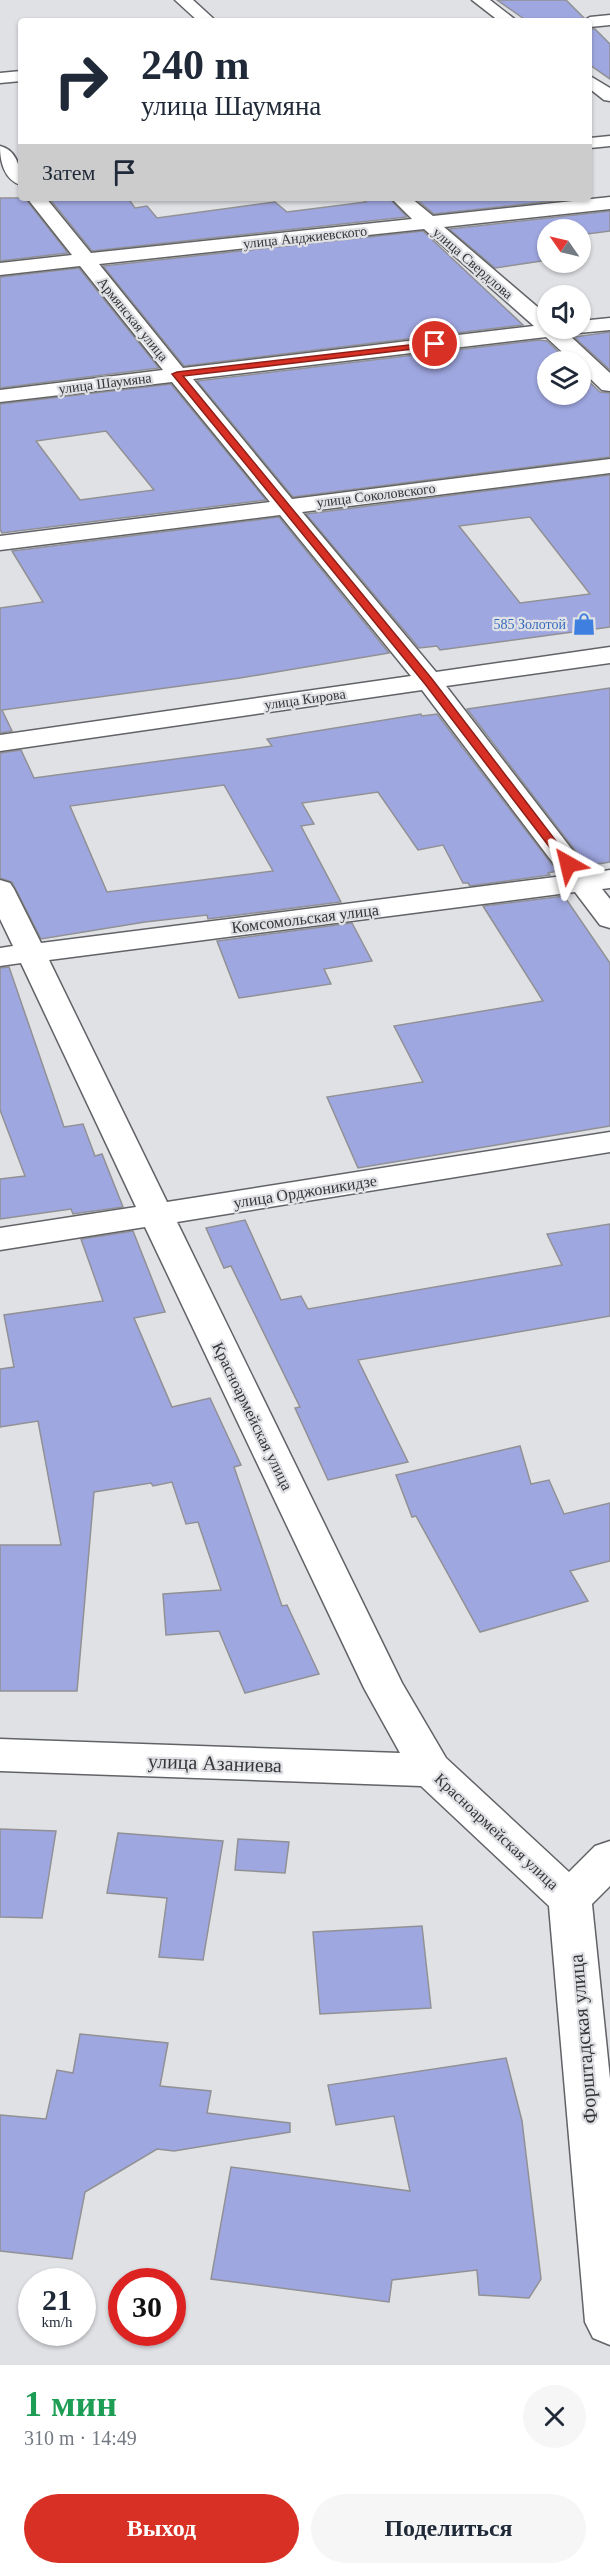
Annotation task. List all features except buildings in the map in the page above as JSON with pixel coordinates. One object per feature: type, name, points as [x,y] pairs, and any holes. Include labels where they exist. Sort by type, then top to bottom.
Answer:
[{"type":"street","points":[[183,0],[204,18]]},
{"type":"street","points":[[480,0],[505,18]]},
{"type":"street","points":[[592,22],[610,20]]},
{"type":"street","points":[[0,78],[18,76]]},
{"type":"street","points":[[592,84],[607,103]]},
{"type":"street","points":[[592,143],[610,141]]},
{"type":"street","points":[[0,151],[13,170]]},
{"type":"street","name":"Армянская улица","points":[[38,201],[429,681],[610,919]]},
{"type":"street","name":"улица Свердлова","points":[[403,201],[537,315]]},
{"type":"street","name":"улица Анджиевского","points":[[0,269],[610,203]]},
{"type":"street","points":[[591,326],[610,324]]},
{"type":"street","name":"улица Шаумяна","points":[[0,396],[537,331]]},
{"type":"street","name":"улица Свердлова","points":[[564,339],[610,385]]},
{"type":"street","name":"улица Соколовского","points":[[0,543],[610,466]]},
{"type":"street","name":"улица Кирова","points":[[0,743],[610,655]]},
{"type":"street","name":"Комсомольская улица","points":[[15,955],[610,879]]},
{"type":"street","name":"Красноармейская улица","points":[[0,889],[15,955],[157,1215],[384,1688],[431,1770],[570,1899]]},
{"type":"street","name":"улица Орджоникидзе","points":[[0,1239],[610,1142]]},
{"type":"street","name":"улица Азаниева","points":[[0,1755],[431,1770]]},
{"type":"street","points":[[570,1899],[610,1858]]},
{"type":"street","name":"Форштадская улица","points":[[570,1899],[610,2322]]},
{"type":"place","name":"585 Золотой","points":[[584,624]]},
{"type":"route","points":[[435,344],[177,374],[429,681],[568,864]]}]
